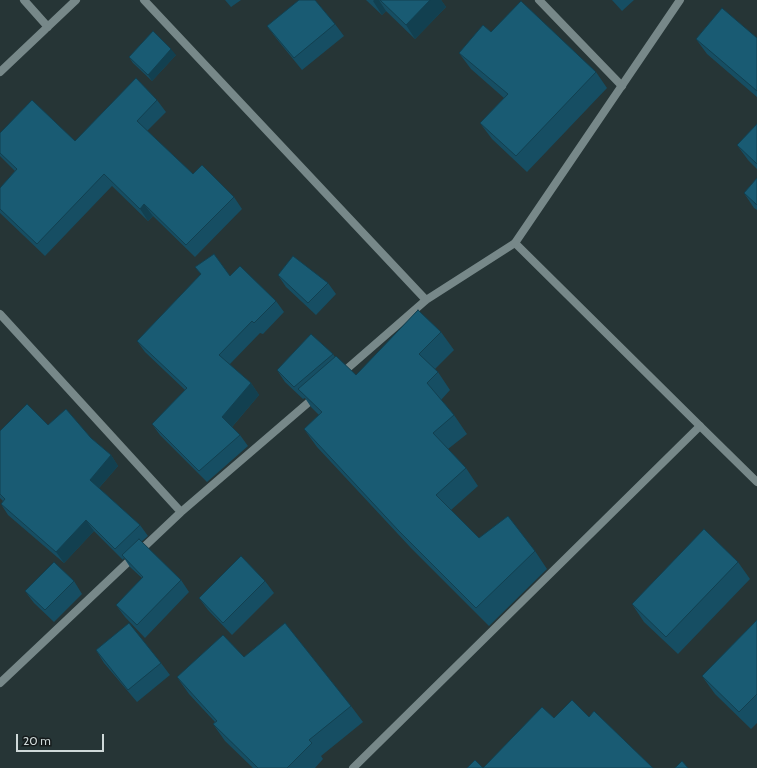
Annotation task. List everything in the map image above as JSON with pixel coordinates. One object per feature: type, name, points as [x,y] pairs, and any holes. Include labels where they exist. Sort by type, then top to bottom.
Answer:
[{"type":"street","points":[[24,0],[48,27]]},
{"type":"street","points":[[0,72],[76,0]]},
{"type":"street","points":[[144,0],[426,300]]},
{"type":"street","points":[[539,0],[622,86]]},
{"type":"street","points":[[336,378],[426,300],[515,243],[680,0]]},
{"type":"street","points":[[515,243],[757,482]]},
{"type":"street","points":[[0,314],[181,512]]},
{"type":"street","points":[[0,683],[181,512],[324,388]]},
{"type":"street","points":[[353,768],[700,426]]},
{"type":"building","points":[[299,0],[315,0],[335,24],[294,58],[267,26]]},
{"type":"building","points":[[380,0],[430,0],[406,25]]},
{"type":"building","points":[[521,1],[596,72],[516,156],[480,123],[508,94],[459,53],[483,25],[491,32]]},
{"type":"building","points":[[722,8],[757,38],[757,91],[696,39]]},
{"type":"building","points":[[153,31],[171,49],[148,75],[129,57]]},
{"type":"building","points":[[136,78],[157,100],[137,121],[193,174],[202,165],[234,197],[186,245],[144,204],[140,209],[104,174],[37,244],[0,209],[0,188],[17,169],[0,153],[0,133],[32,100],[75,141]]},
{"type":"building","points":[[757,124],[757,164],[737,145]]},
{"type":"building","points":[[757,178],[757,205],[744,193]]},
{"type":"building","points":[[214,254],[230,276],[240,266],[276,301],[254,323],[252,321],[219,355],[251,383],[222,417],[240,435],[199,471],[152,424],[187,388],[137,341],[201,274],[195,267]]},
{"type":"building","points":[[293,256],[328,283],[308,303],[278,275]]},
{"type":"building","points":[[418,310],[441,332],[419,354],[438,372],[427,383],[454,415],[433,433],[466,468],[436,495],[479,538],[508,516],[535,551],[476,608],[398,530],[304,429],[322,412],[298,389],[336,356],[356,375]]},
{"type":"building","points":[[311,334],[333,354],[294,387],[277,370]]},
{"type":"building","points":[[27,404],[48,425],[66,409],[91,438],[111,455],[90,480],[140,525],[115,549],[86,520],[56,552],[1,504],[5,499],[0,494],[0,431]]},
{"type":"building","points":[[704,529],[738,562],[666,637],[632,604]]},
{"type":"building","points":[[139,539],[181,580],[137,625],[116,605],[143,577],[122,555]]},
{"type":"building","points":[[241,556],[265,581],[223,623],[199,598]]},
{"type":"building","points":[[54,562],[74,581],[45,610],[25,591]]},
{"type":"building","points":[[757,620],[757,694],[739,712],[702,676]]},
{"type":"building","points":[[129,623],[161,663],[128,690],[96,650]]},
{"type":"building","points":[[285,623],[351,706],[309,740],[312,743],[287,768],[258,768],[213,724],[217,721],[177,677],[223,635],[244,657]]},
{"type":"building","points":[[572,700],[589,717],[594,711],[653,768],[483,768],[542,707],[554,718]]},
{"type":"building","points":[[475,760],[483,768],[467,768]]},
{"type":"building","points":[[682,761],[688,768],[675,768]]}]
